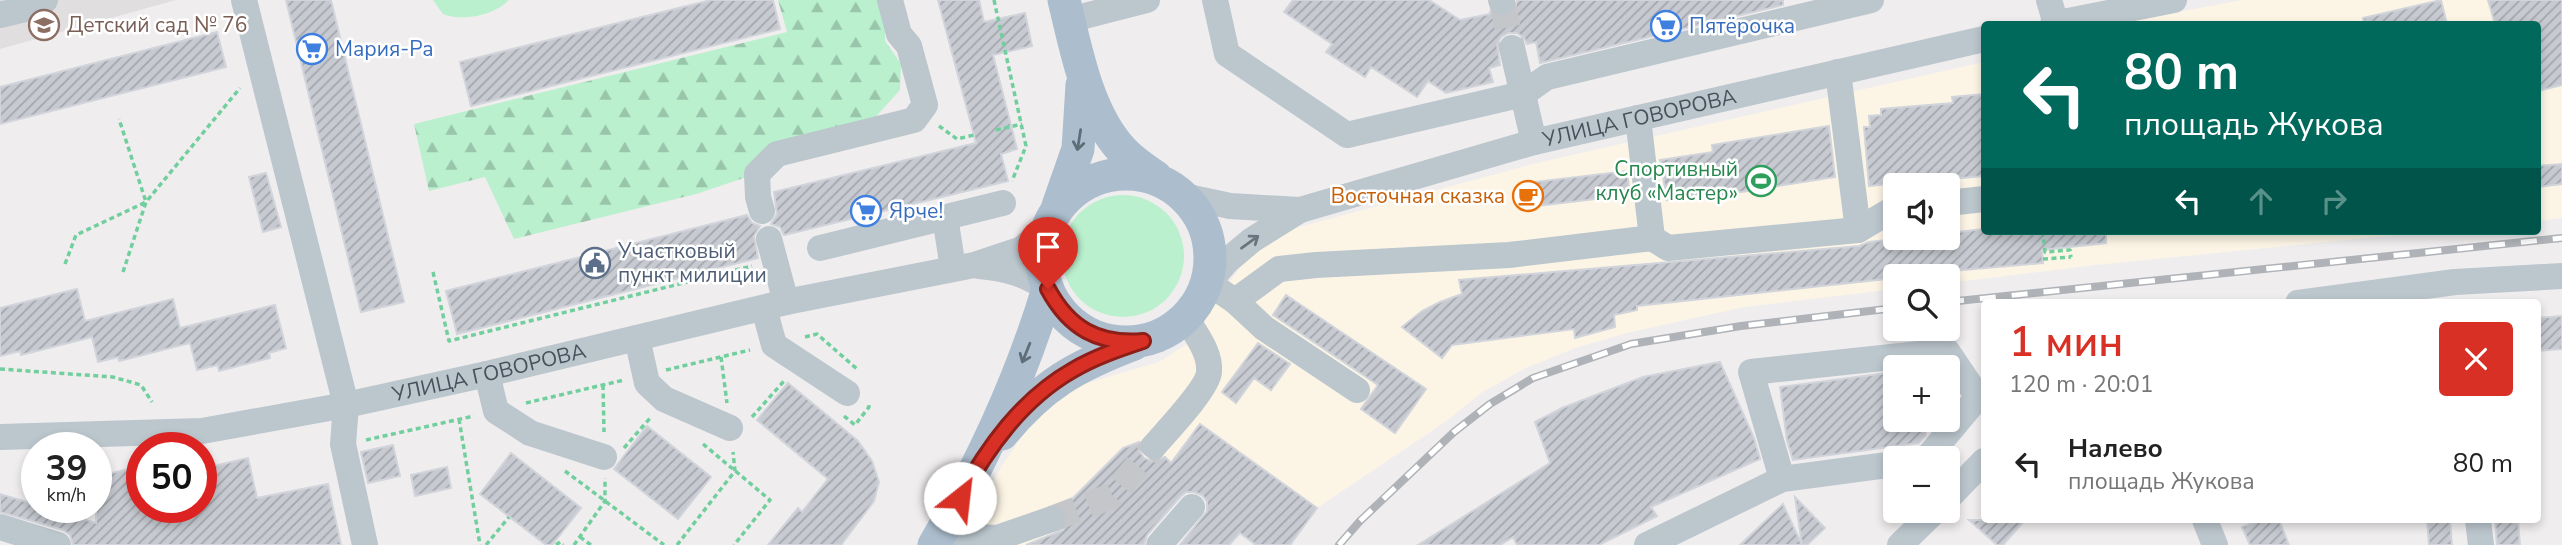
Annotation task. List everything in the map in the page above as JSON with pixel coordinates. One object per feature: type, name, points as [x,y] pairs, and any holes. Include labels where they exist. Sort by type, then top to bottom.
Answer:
[{"type":"main road","points":[[980,461],[1022,410],[1046,388],[1083,365],[1162,334],[1222,292],[1200,218],[1176,190],[1132,160],[1104,125],[1082,72],[1066,10]]},
{"type":"main road","points":[[1082,72],[1081,137],[1070,175],[1042,247],[1042,269],[1048,289],[1069,320],[1087,332],[1109,340],[1143,341]]},
{"type":"main road","points":[[1052,219],[1073,192],[1107,176],[1127,173],[1150,177],[1176,190]]},
{"type":"main road","points":[[937,540],[980,461],[1026,354],[1048,289]]},
{"type":"street","points":[[0,15],[37,6],[45,0]]},
{"type":"street","points":[[244,0],[346,405],[343,444],[365,545]]},
{"type":"street","points":[[762,211],[757,174],[777,154],[914,120],[925,105],[909,46],[899,34],[890,0]]},
{"type":"street","points":[[1066,10],[1147,0]]},
{"type":"street","points":[[1215,0],[1227,54],[1347,135],[1523,94],[1547,77],[1871,0]]},
{"type":"street","points":[[2049,0],[2053,21]]},
{"type":"street","points":[[2069,21],[2174,0]]},
{"type":"street","name":"УЛИЦА ГОВОРОВА","points":[[1222,292],[1227,261],[1252,240],[1300,210],[1534,142],[1981,40]]},
{"type":"street","points":[[1512,48],[1534,142]]},
{"type":"street","points":[[1838,72],[1858,230]]},
{"type":"street","points":[[1638,118],[1652,238]]},
{"type":"street","name":"УЛИЦА ГОВОРОВА","points":[[1176,190],[1230,206],[1300,210]]},
{"type":"street","points":[[1960,202],[1981,199]]},
{"type":"street","points":[[820,248],[1003,203]]},
{"type":"street","points":[[1357,390],[1264,328],[1222,292],[1279,269],[1509,255],[1652,238],[1668,248],[1858,230],[1883,215]]},
{"type":"street","points":[[945,218],[963,267]]},
{"type":"street","points":[[963,267],[1022,249],[1052,219]]},
{"type":"street","points":[[772,250],[774,345],[847,393]]},
{"type":"street","points":[[963,267],[1002,268],[1026,275],[1048,289]]},
{"type":"street","name":"УЛИЦА ГОВОРОВА","points":[[0,437],[202,430],[346,405],[775,305],[963,267]]},
{"type":"street","points":[[2355,299],[2456,292],[2562,276]]},
{"type":"street","points":[[1154,446],[1204,386],[1209,372],[1205,351],[1186,318]]},
{"type":"street","points":[[637,338],[648,383],[664,399],[731,434]]},
{"type":"street","points":[[1782,479],[1751,372],[1947,351],[1981,396],[1937,446]]},
{"type":"street","points":[[487,374],[496,411],[530,433],[614,453]]},
{"type":"street","points":[[1960,486],[1981,464]]},
{"type":"street","points":[[1647,545],[1782,479],[1883,466]]},
{"type":"street","points":[[1158,545],[1192,507]]},
{"type":"street","points":[[937,540],[998,538],[1052,519]]},
{"type":"street","points":[[1900,545],[1922,523]]},
{"type":"street","points":[[2206,523],[2215,545]]},
{"type":"street","points":[[2478,523],[2481,545]]},
{"type":"street","points":[[0,527],[58,545]]},
{"type":"path","points":[[994,0],[1026,146],[1003,203]]},
{"type":"path","points":[[123,272],[146,202],[240,88]]},
{"type":"path","points":[[919,113],[957,139],[974,135]]},
{"type":"path","points":[[119,119],[146,202]]},
{"type":"path","points":[[996,130],[1022,124]]},
{"type":"path","points":[[65,264],[76,235],[146,202]]},
{"type":"path","points":[[2043,235],[2045,252],[2070,250],[2071,257],[2043,259]]},
{"type":"path","points":[[433,272],[449,341],[772,250]]},
{"type":"path","points":[[343,444],[496,411],[817,334]]},
{"type":"path","points":[[677,545],[735,471],[721,357]]},
{"type":"path","points":[[0,369],[113,377],[141,386],[152,402]]},
{"type":"path","points":[[731,434],[784,380]]},
{"type":"path","points":[[614,453],[659,407]]},
{"type":"path","points":[[459,419],[480,545]]},
{"type":"path","points":[[697,439],[770,500],[734,545]]},
{"type":"path","points":[[562,469],[664,545]]},
{"type":"path","points":[[486,545],[509,517]]},
{"type":"path","points":[[580,537],[591,545]]},
{"type":"path","points":[[556,545],[560,542],[563,545]]},
{"type":"shaded area","name":"Детский сад № 76","points":[[0,0],[176,0],[0,49]]},
{"type":"shaded area","points":[[2243,0],[2562,0],[2562,218],[2541,221],[2541,21],[2129,21]]},
{"type":"shaded area","points":[[1981,63],[1981,235],[2397,235],[2095,265],[1960,282],[1960,264],[1883,264],[1883,290],[1744,307],[1627,333],[1575,348],[1526,368],[1481,393],[1445,422],[1317,508],[1200,425],[1114,545],[956,545],[1005,461],[1032,422],[1052,403],[1084,384],[1159,362],[1187,344],[1241,266],[1281,232],[1537,163]]},
{"type":"green space","points":[[433,0],[509,0],[487,13],[459,17],[443,14]]},
{"type":"green space","points":[[778,0],[884,0],[885,41],[901,64],[900,90],[871,122],[839,146],[696,194],[514,239],[485,177],[429,191],[414,124],[787,32]]},
{"type":"green space","points":[[1123,195],[1146,200],[1166,213],[1179,233],[1184,256],[1179,279],[1166,299],[1146,312],[1123,317],[1100,312],[1080,299],[1067,279],[1062,256],[1067,233],[1080,213],[1100,200]]},
{"type":"building","points":[[286,0],[331,0],[404,302],[361,312]]},
{"type":"building","points":[[711,0],[773,0],[780,29],[471,106],[460,62]]},
{"type":"building","points":[[938,0],[979,0],[984,22],[1025,13],[1032,46],[993,55],[1017,149],[1001,154],[1008,181],[784,235],[780,227],[771,224],[777,214],[774,192],[976,143]]},
{"type":"building","points":[[1293,0],[1429,0],[1460,20],[1490,12],[1500,18],[1508,16],[1515,10],[1517,0],[1783,0],[1783,5],[1540,63],[1536,42],[1527,44],[1517,33],[1508,33],[1501,37],[1497,44],[1500,65],[1489,68],[1493,82],[1446,93],[1428,81],[1417,97],[1371,67],[1365,77],[1326,52],[1332,44],[1284,12]]},
{"type":"building","points":[[2441,0],[2446,21],[2364,21],[2363,18]]},
{"type":"building","points":[[2488,0],[2562,0],[2562,85],[2541,90],[2541,21],[2494,21]]},
{"type":"building","points":[[217,32],[226,67],[0,124],[0,87]]},
{"type":"building","points":[[1981,94],[1981,176],[1960,178],[1960,173],[1883,173],[1883,185],[1869,186],[1864,127],[1870,127],[1869,116],[1881,115],[1881,109],[1953,103],[1952,97]]},
{"type":"building","points":[[1829,126],[1835,177],[1716,196],[1716,192],[1667,200],[1660,160],[1713,152],[1712,145]]},
{"type":"building","points":[[2562,164],[2562,184],[2541,187],[2541,166]]},
{"type":"building","points":[[1627,171],[1630,195],[1529,207],[1526,183]]},
{"type":"building","points":[[266,173],[281,227],[263,232],[249,177]]},
{"type":"building","points":[[747,215],[752,223],[760,226],[754,236],[758,258],[457,334],[446,291]]},
{"type":"building","points":[[1981,229],[1981,235],[2106,235],[2106,243],[2042,250],[2043,263],[1960,270],[1960,264],[1883,264],[1883,279],[1637,306],[1637,310],[1614,315],[1615,327],[1575,338],[1574,329],[1452,345],[1442,358],[1402,327],[1422,311],[1462,294],[1459,280],[1859,246],[1883,240],[1883,250],[1960,250],[1960,232]]},
{"type":"building","points":[[77,289],[85,321],[173,299],[180,328],[275,305],[286,348],[269,353],[270,358],[219,371],[218,365],[197,370],[190,343],[119,361],[118,357],[98,362],[92,337],[21,355],[20,351],[0,356],[0,308]]},
{"type":"building","points":[[1286,295],[1426,389],[1395,433],[1361,409],[1378,385],[1273,315]]},
{"type":"building","points":[[2562,316],[2562,349],[2541,351],[2541,318]]},
{"type":"building","points":[[1258,343],[1290,364],[1271,390],[1254,378],[1236,403],[1222,392]]},
{"type":"building","points":[[1720,362],[1754,438],[1760,459],[1651,507],[1657,516],[1599,545],[1517,545],[1513,537],[1500,545],[1418,545],[1550,463],[1535,422],[1562,408],[1643,377]]},
{"type":"building","points":[[1883,374],[1883,432],[1925,432],[1926,435],[1919,443],[1793,460],[1787,441],[1780,387]]},
{"type":"building","points":[[788,383],[858,441],[872,461],[879,482],[874,501],[841,545],[768,545],[798,508],[802,512],[828,479],[757,420]]},
{"type":"building","points":[[1200,424],[1317,508],[1290,545],[1256,545],[1240,533],[1229,545],[1180,545],[1207,511],[1207,501],[1202,495],[1186,492],[1147,535],[1144,545],[1026,545],[1063,530],[1068,521],[1063,508],[1123,448],[1139,442],[1139,450],[1144,458],[1152,461],[1165,457],[1171,463]]},
{"type":"building","points":[[647,426],[711,477],[678,519],[614,469]]},
{"type":"building","points":[[393,445],[400,476],[368,483],[361,452]]},
{"type":"building","points":[[511,453],[581,508],[552,545],[546,545],[480,494]]},
{"type":"building","points":[[248,458],[257,498],[328,484],[341,545],[73,545],[70,535],[63,530],[38,523],[112,523],[112,473],[126,470],[126,523],[217,523],[217,465]]},
{"type":"building","points":[[447,467],[451,488],[415,496],[411,475]]},
{"type":"building","points":[[0,494],[21,500],[21,518],[0,512]]},
{"type":"building","points":[[1795,497],[1825,528],[1807,545],[1802,545]]},
{"type":"building","points":[[1783,504],[1802,545],[1740,545]]},
{"type":"building","points":[[1969,520],[1981,520],[1981,523],[2022,523],[2003,545],[1997,545]]},
{"type":"building","points":[[2252,523],[2280,523],[2289,545],[2250,545],[2242,527]]},
{"type":"building","points":[[2427,523],[2450,523],[2452,545],[2429,545]]},
{"type":"building","points":[[2495,523],[2518,523],[2520,545],[2497,545]]},
{"type":"tunnel","points":[[1502,2],[1512,48]]},
{"type":"tunnel","points":[[1052,519],[1112,496],[1154,446]]},
{"type":"railway","points":[[1960,301],[2562,238]]},
{"type":"railway","points":[[1339,545],[1360,521],[1454,432],[1490,404],[1533,378],[1631,344],[1741,326],[1883,309]]},
{"type":"place","name":"Детский сад № 76","points":[[44,25]]},
{"type":"place","name":"Пятёрочка","points":[[1666,26]]},
{"type":"place","name":"Мария-Ра","points":[[312,49]]},
{"type":"place","name":"Спортивный клуб «Мастер»","points":[[1761,181]]},
{"type":"place","name":"Восточная сказка","points":[[1528,196]]},
{"type":"place","name":"Ярче!","points":[[866,211]]},
{"type":"place","name":"Участковый пункт милиции","points":[[595,263]]},
{"type":"route","points":[[960,498],[980,461],[1022,410],[1046,388],[1073,370],[1143,341],[1109,340],[1087,332],[1069,320],[1048,289]]}]
